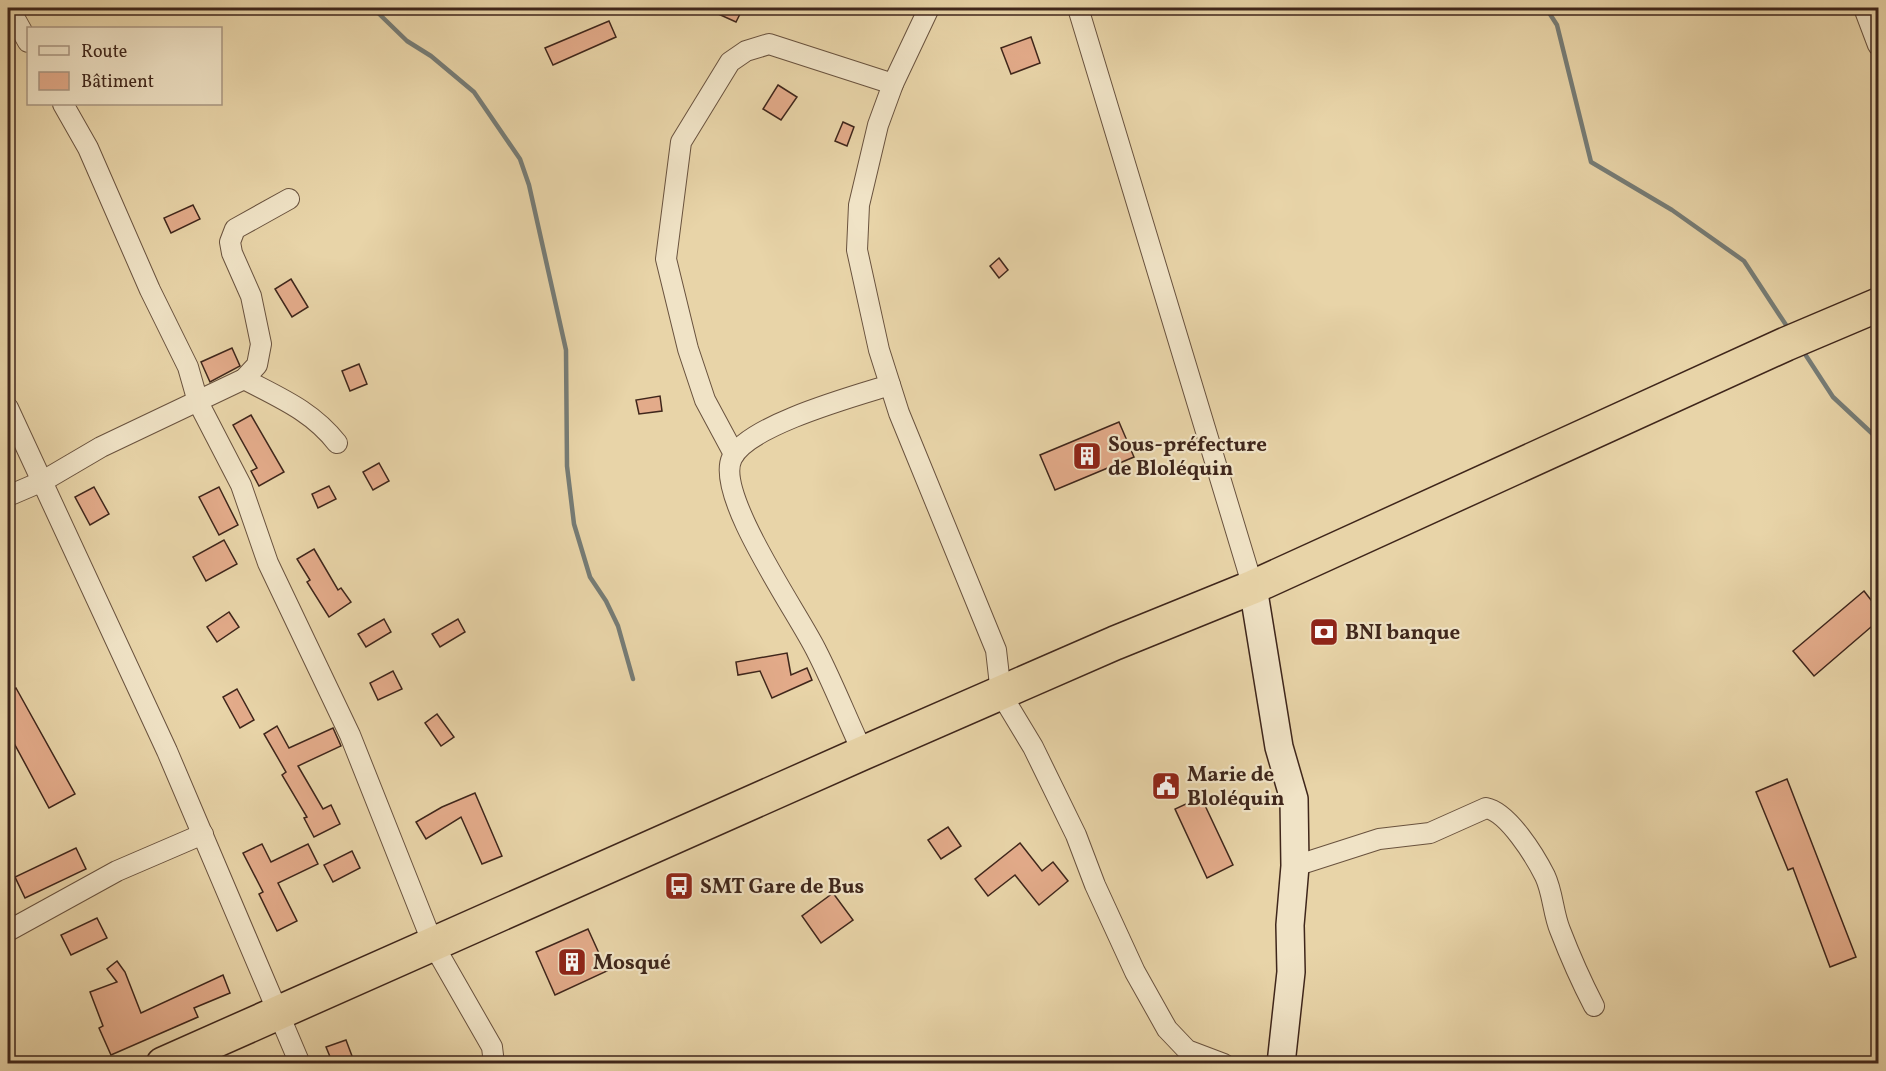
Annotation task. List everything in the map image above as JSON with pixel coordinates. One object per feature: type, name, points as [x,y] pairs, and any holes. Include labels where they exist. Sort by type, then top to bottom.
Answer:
[{"type":"highway","points":[[163,1064],[863,753],[1115,643],[1253,587],[1786,344],[1864,311]]},
{"type":"main road","points":[[1253,587],[1279,747],[1294,799],[1295,866],[1290,926],[1291,972],[1281,1064]]},
{"type":"street","points":[[9,8],[27,40]]},
{"type":"street","points":[[929,8],[893,84],[866,166],[859,205],[857,250],[866,296],[890,385],[996,650],[1001,694],[1033,747],[1076,835],[1095,885],[1135,972],[1167,1029],[1187,1050],[1224,1064]]},
{"type":"street","points":[[1078,8],[1253,587]]},
{"type":"street","points":[[1864,8],[1878,45]]},
{"type":"street","points":[[734,454],[705,400],[688,349],[666,259],[681,142],[730,62],[746,51],[769,44],[893,84]]},
{"type":"street","points":[[64,105],[88,148],[188,368],[198,402],[241,485],[268,563],[350,735],[433,944],[492,1047],[494,1064]]},
{"type":"street","points":[[8,496],[43,481],[90,452],[244,379],[257,364],[261,344],[251,297],[232,254],[230,242],[235,229],[289,199]]},
{"type":"street","points":[[244,379],[308,414],[322,424],[337,443]]},
{"type":"street","points":[[863,753],[816,649],[760,554],[742,516],[729,472],[734,454],[765,430],[790,419],[890,385]]},
{"type":"street","points":[[8,408],[203,834],[300,1064]]},
{"type":"street","points":[[1295,866],[1379,839],[1430,833],[1486,808],[1493,809],[1505,818],[1522,840],[1545,877],[1558,926],[1593,1006]]},
{"type":"street","points":[[8,931],[117,871],[203,834]]},
{"type":"building","points":[[705,8],[743,8],[736,22]]},
{"type":"building","points":[[609,21],[616,37],[553,65],[545,48]]},
{"type":"building","points":[[1031,37],[1040,63],[1011,74],[1001,48]]},
{"type":"building","points":[[778,85],[797,97],[781,120],[763,109]]},
{"type":"building","points":[[843,122],[854,127],[847,146],[835,141]]},
{"type":"building","points":[[193,205],[200,219],[171,233],[164,218]]},
{"type":"building","points":[[999,258],[1008,270],[999,278],[990,266]]},
{"type":"building","points":[[291,279],[308,307],[292,317],[275,289]]},
{"type":"building","points":[[232,348],[240,366],[210,382],[201,362]]},
{"type":"building","points":[[359,364],[367,384],[350,391],[342,371]]},
{"type":"building","points":[[660,396],[662,411],[639,414],[636,400]]},
{"type":"building","points":[[251,415],[284,472],[259,486],[251,471],[257,468],[233,425]]},
{"type":"building","name":"Sous-préfecture de Bloléquin","points":[[1119,422],[1134,457],[1055,490],[1040,455]]},
{"type":"building","points":[[379,463],[389,481],[373,490],[363,472]]},
{"type":"building","points":[[329,486],[336,499],[318,508],[312,494]]},
{"type":"building","points":[[94,487],[109,514],[90,525],[75,497]]},
{"type":"building","points":[[219,487],[238,525],[219,535],[199,497]]},
{"type":"building","points":[[224,540],[237,564],[206,581],[193,557]]},
{"type":"building","points":[[314,549],[338,590],[341,588],[351,602],[329,617],[307,582],[310,580],[297,559]]},
{"type":"building","points":[[1864,591],[1878,609],[1878,621],[1814,676],[1793,651]]},
{"type":"building","points":[[229,612],[239,627],[217,642],[207,627]]},
{"type":"building","points":[[384,619],[391,632],[366,647],[358,634]]},
{"type":"building","points":[[458,619],[465,632],[440,647],[432,634]]},
{"type":"building","points":[[787,653],[791,675],[807,668],[812,680],[772,698],[760,671],[738,675],[736,662]]},
{"type":"building","points":[[393,671],[402,689],[378,700],[370,683]]},
{"type":"building","points":[[16,688],[75,794],[49,808],[8,732],[8,693]]},
{"type":"building","points":[[237,689],[254,720],[240,728],[223,697]]},
{"type":"building","points":[[437,714],[454,737],[441,746],[425,723]]},
{"type":"building","points":[[277,726],[289,748],[333,728],[341,746],[298,766],[323,809],[331,805],[340,824],[314,837],[304,818],[307,817],[282,775],[286,772],[264,734]]},
{"type":"building","points":[[1787,779],[1856,957],[1830,967],[1793,868],[1788,870],[1756,792]]},
{"type":"building","points":[[475,793],[502,856],[482,864],[461,817],[426,839],[416,822],[442,807]]},
{"type":"building","points":[[1201,797],[1233,865],[1207,878],[1175,809]]},
{"type":"building","points":[[948,827],[961,846],[941,859],[928,840]]},
{"type":"building","points":[[1020,843],[1042,871],[1053,862],[1068,881],[1039,905],[1015,875],[988,896],[975,879]]},
{"type":"building","points":[[262,844],[271,862],[308,844],[318,864],[278,883],[297,921],[277,931],[259,894],[263,892],[243,853]]},
{"type":"building","points":[[76,848],[86,869],[25,898],[15,877]]},
{"type":"building","points":[[352,851],[360,868],[333,882],[324,865]]},
{"type":"building","points":[[833,893],[853,920],[821,943],[802,916]]},
{"type":"building","points":[[97,918],[107,938],[71,955],[61,935]]},
{"type":"building","name":"Mosqué","points":[[588,929],[607,971],[555,995],[536,952]]},
{"type":"building","points":[[117,961],[125,972],[141,1013],[223,975],[230,993],[194,1008],[198,1017],[111,1055],[99,1028],[103,1026],[90,992],[117,982],[107,969]]},
{"type":"building","points":[[346,1040],[355,1064],[333,1064],[326,1047]]},
{"type":"waterway","points":[[373,8],[407,41],[431,56],[474,92],[520,159],[529,185],[566,350],[567,466],[574,524],[590,577],[606,601],[618,626],[633,679]]},
{"type":"waterway","points":[[1546,8],[1557,25],[1591,162],[1672,210],[1744,261],[1790,331]]},
{"type":"waterway","points":[[1803,351],[1833,397],[1878,439]]},
{"type":"place","name":"Sous-préfecture de Bloléquin","points":[[1087,456]]},
{"type":"place","name":"BNI banque","points":[[1324,632]]},
{"type":"place","name":"Marie de Bloléquin","points":[[1166,786]]},
{"type":"place","name":"SMT Gare de Bus","points":[[679,886]]},
{"type":"place","name":"Mosqué","points":[[572,962]]}]
